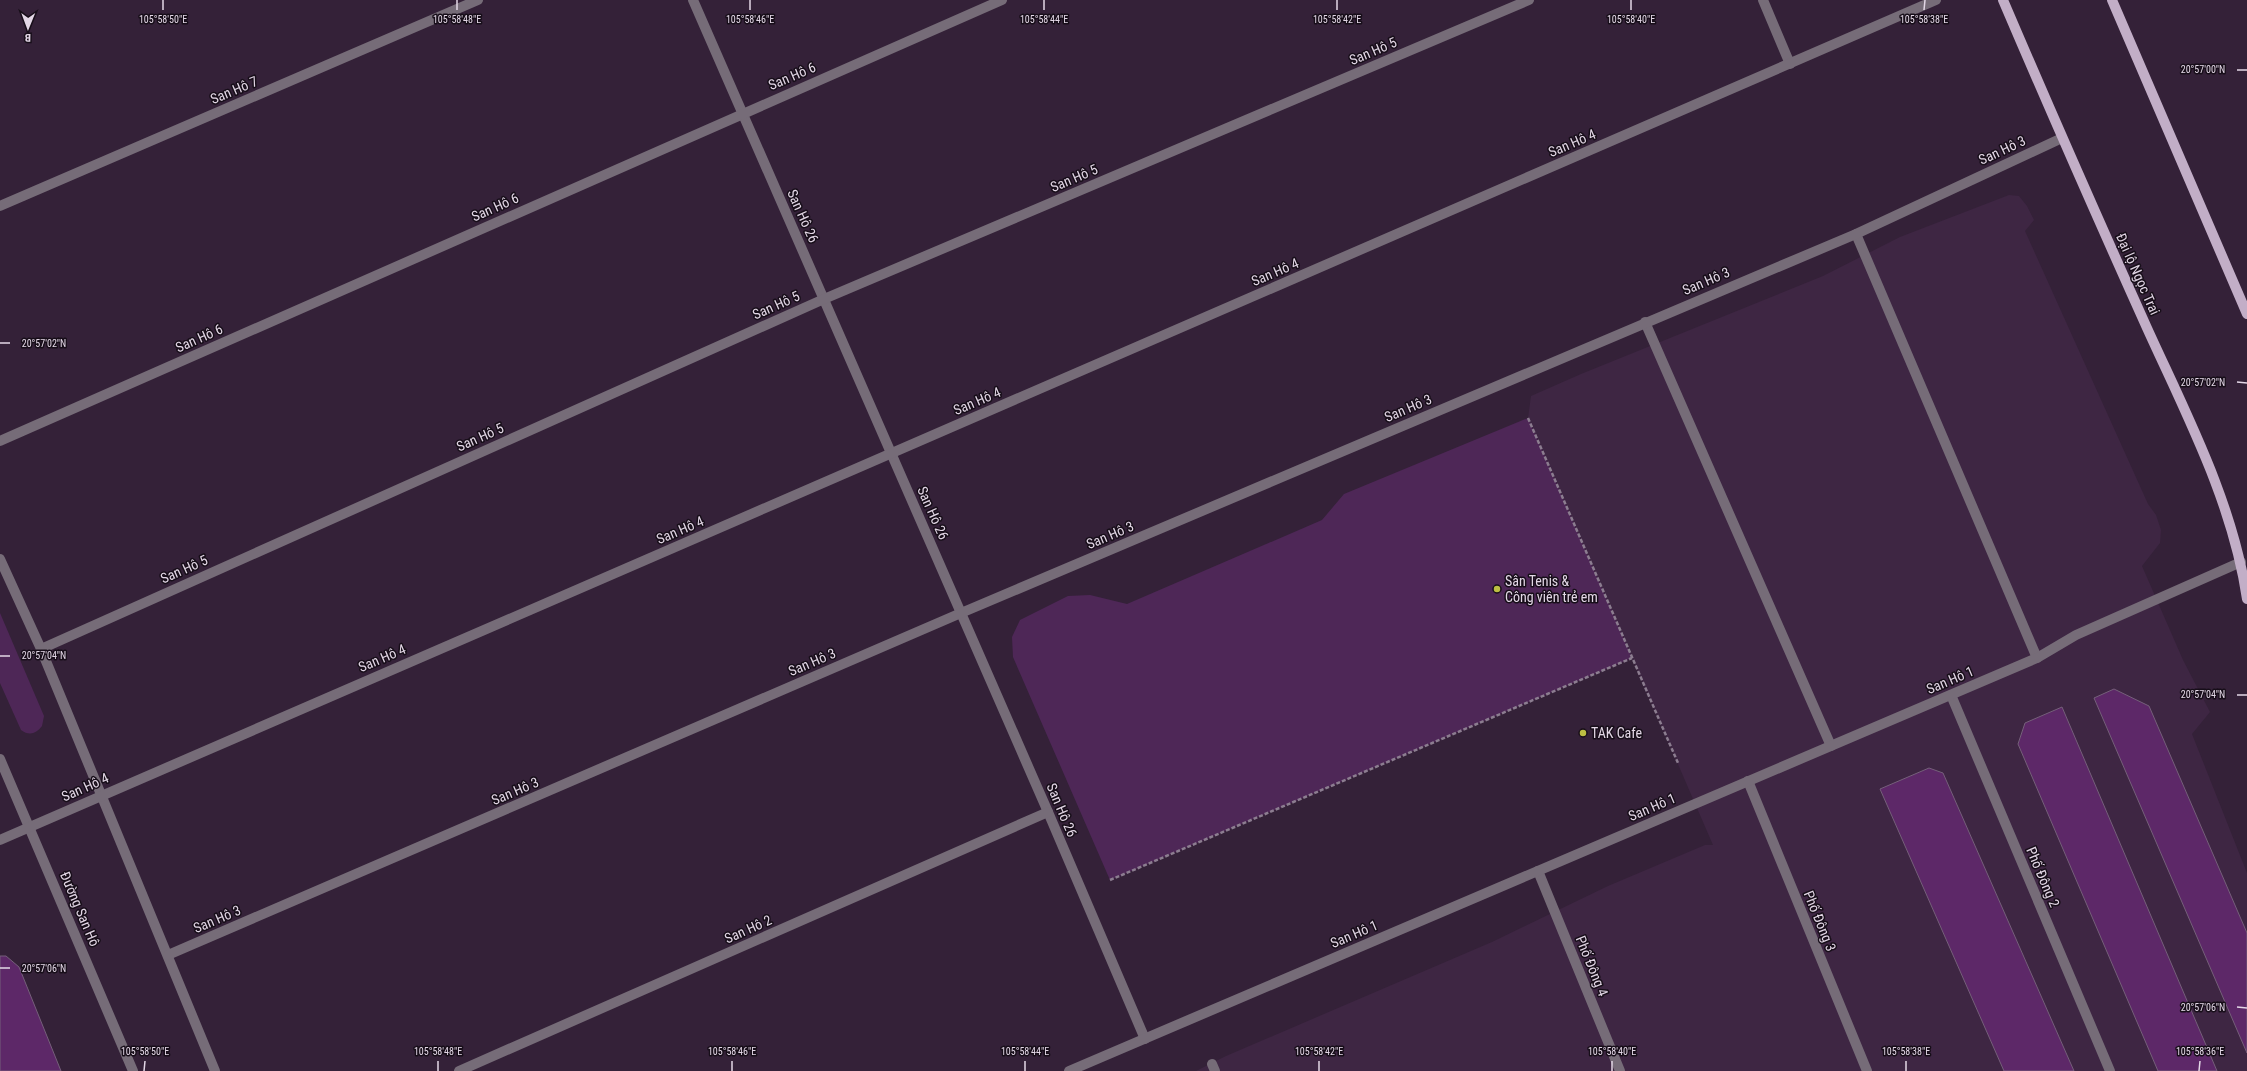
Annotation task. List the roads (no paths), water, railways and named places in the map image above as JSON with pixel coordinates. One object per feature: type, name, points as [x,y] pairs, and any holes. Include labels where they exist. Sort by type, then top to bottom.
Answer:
[{"type":"main road","name":"Đại lộ Ngọc Trai","points":[[2003,0],[2062,138],[2213,474],[2244,560],[2247,599]]},
{"type":"main road","points":[[2112,0],[2247,314]]},
{"type":"street","name":"San Hô 7","points":[[0,206],[478,0]]},
{"type":"street","name":"San Hô 26","points":[[693,0],[1048,812],[1145,1039]]},
{"type":"street","name":"San Hô 6","points":[[0,440],[1002,0]]},
{"type":"street","name":"San Hô 5","points":[[41,649],[824,299],[1529,0]]},
{"type":"street","points":[[1763,0],[1790,64]]},
{"type":"street","name":"San Hô 4","points":[[0,840],[102,794],[892,454],[1936,0]]},
{"type":"street","name":"San Hô 3","points":[[168,955],[961,614],[1645,322],[1856,234],[2062,138]]},
{"type":"street","points":[[1856,234],[2037,658]]},
{"type":"street","points":[[1645,322],[1831,746]]},
{"type":"street","points":[[0,559],[41,649],[102,794],[215,1071]]},
{"type":"street","name":"San Hô 1","points":[[1069,1071],[2037,658],[2076,635],[2244,560]]},
{"type":"street","name":"Phố Đông 2","points":[[1951,695],[2110,1071]]},
{"type":"street","name":"Đường San Hô","points":[[0,758],[133,1071]]},
{"type":"street","name":"Phố Đông 3","points":[[1748,781],[1867,1071]]},
{"type":"street","name":"San Hô 2","points":[[459,1071],[1048,812]]},
{"type":"street","name":"Phố Đông 4","points":[[1538,871],[1620,1071]]},
{"type":"place","name":"Sân Tenis & Công viên trẻ em","points":[[1497,589]]},
{"type":"place","name":"TAK Cafe","points":[[1583,733]]}]
